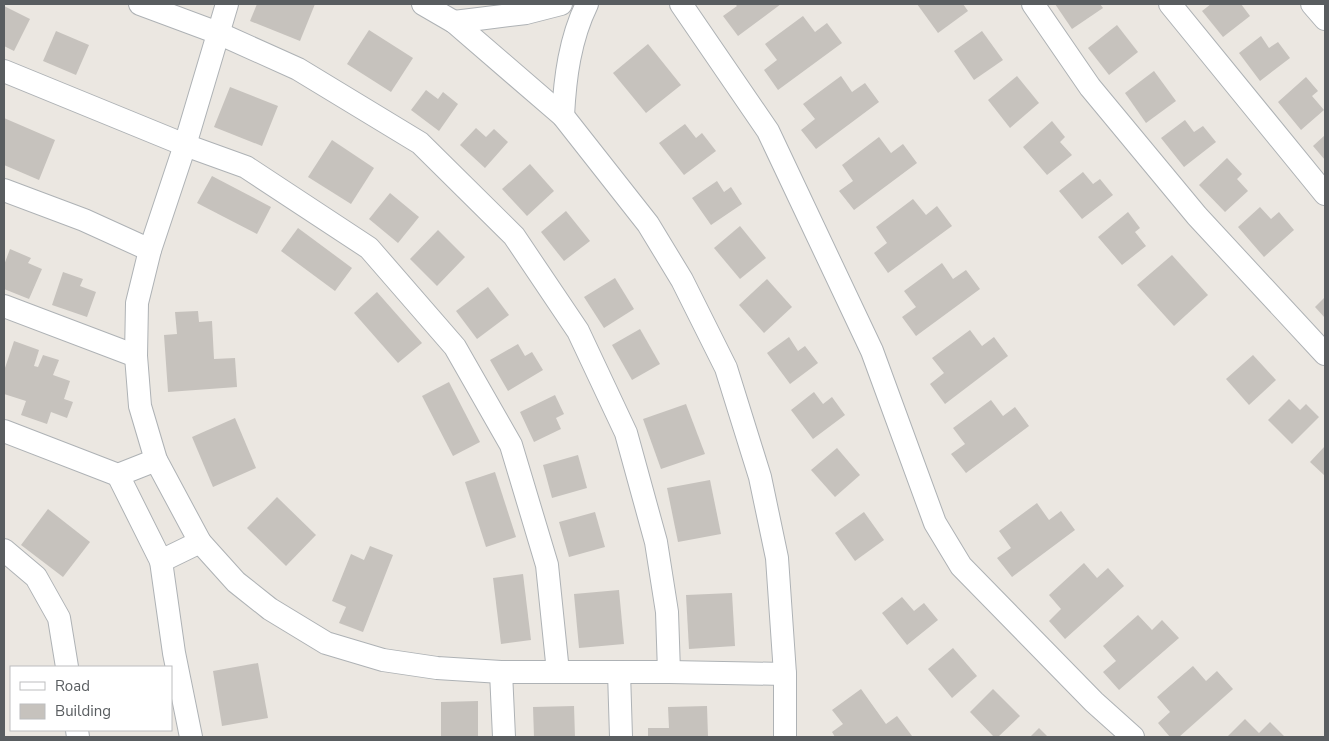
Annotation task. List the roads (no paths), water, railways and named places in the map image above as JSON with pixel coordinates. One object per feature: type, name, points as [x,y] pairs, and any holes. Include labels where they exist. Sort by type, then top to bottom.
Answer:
[{"type":"street","points":[[140,4],[218,34],[298,69],[420,143],[514,236],[578,331],[626,432],[656,542],[667,612],[669,672]]},
{"type":"street","points":[[226,4],[185,145],[150,250],[137,303],[136,356],[140,406],[156,460],[200,542],[236,582],[270,609],[326,643],[383,660],[438,668],[502,672],[785,674]]},
{"type":"street","points":[[423,4],[454,22],[563,116],[648,224],[682,280],[726,368],[760,477],[777,558],[785,674],[786,737]]},
{"type":"street","points":[[454,22],[526,14],[561,4]]},
{"type":"street","points":[[563,116],[564,89],[569,60],[578,24],[587,4]]},
{"type":"street","points":[[681,4],[768,131],[872,351],[935,523],[961,566],[1094,702],[1133,737]]},
{"type":"street","points":[[1032,4],[1090,88],[1191,209],[1325,354]]},
{"type":"street","points":[[1170,4],[1325,194]]},
{"type":"street","points":[[1312,4],[1325,19]]},
{"type":"street","points":[[4,71],[185,145],[246,167],[369,248],[455,347],[510,445],[547,565],[558,672]]},
{"type":"street","points":[[4,190],[84,220],[150,250]]},
{"type":"street","points":[[4,306],[136,356]]},
{"type":"street","points":[[4,431],[118,475],[161,560],[174,653],[191,737]]},
{"type":"street","points":[[118,475],[156,460]]},
{"type":"street","points":[[161,560],[200,542]]},
{"type":"street","points":[[4,550],[36,577],[59,618],[67,666]]},
{"type":"street","points":[[502,672],[504,737]]},
{"type":"street","points":[[619,672],[621,737]]}]
